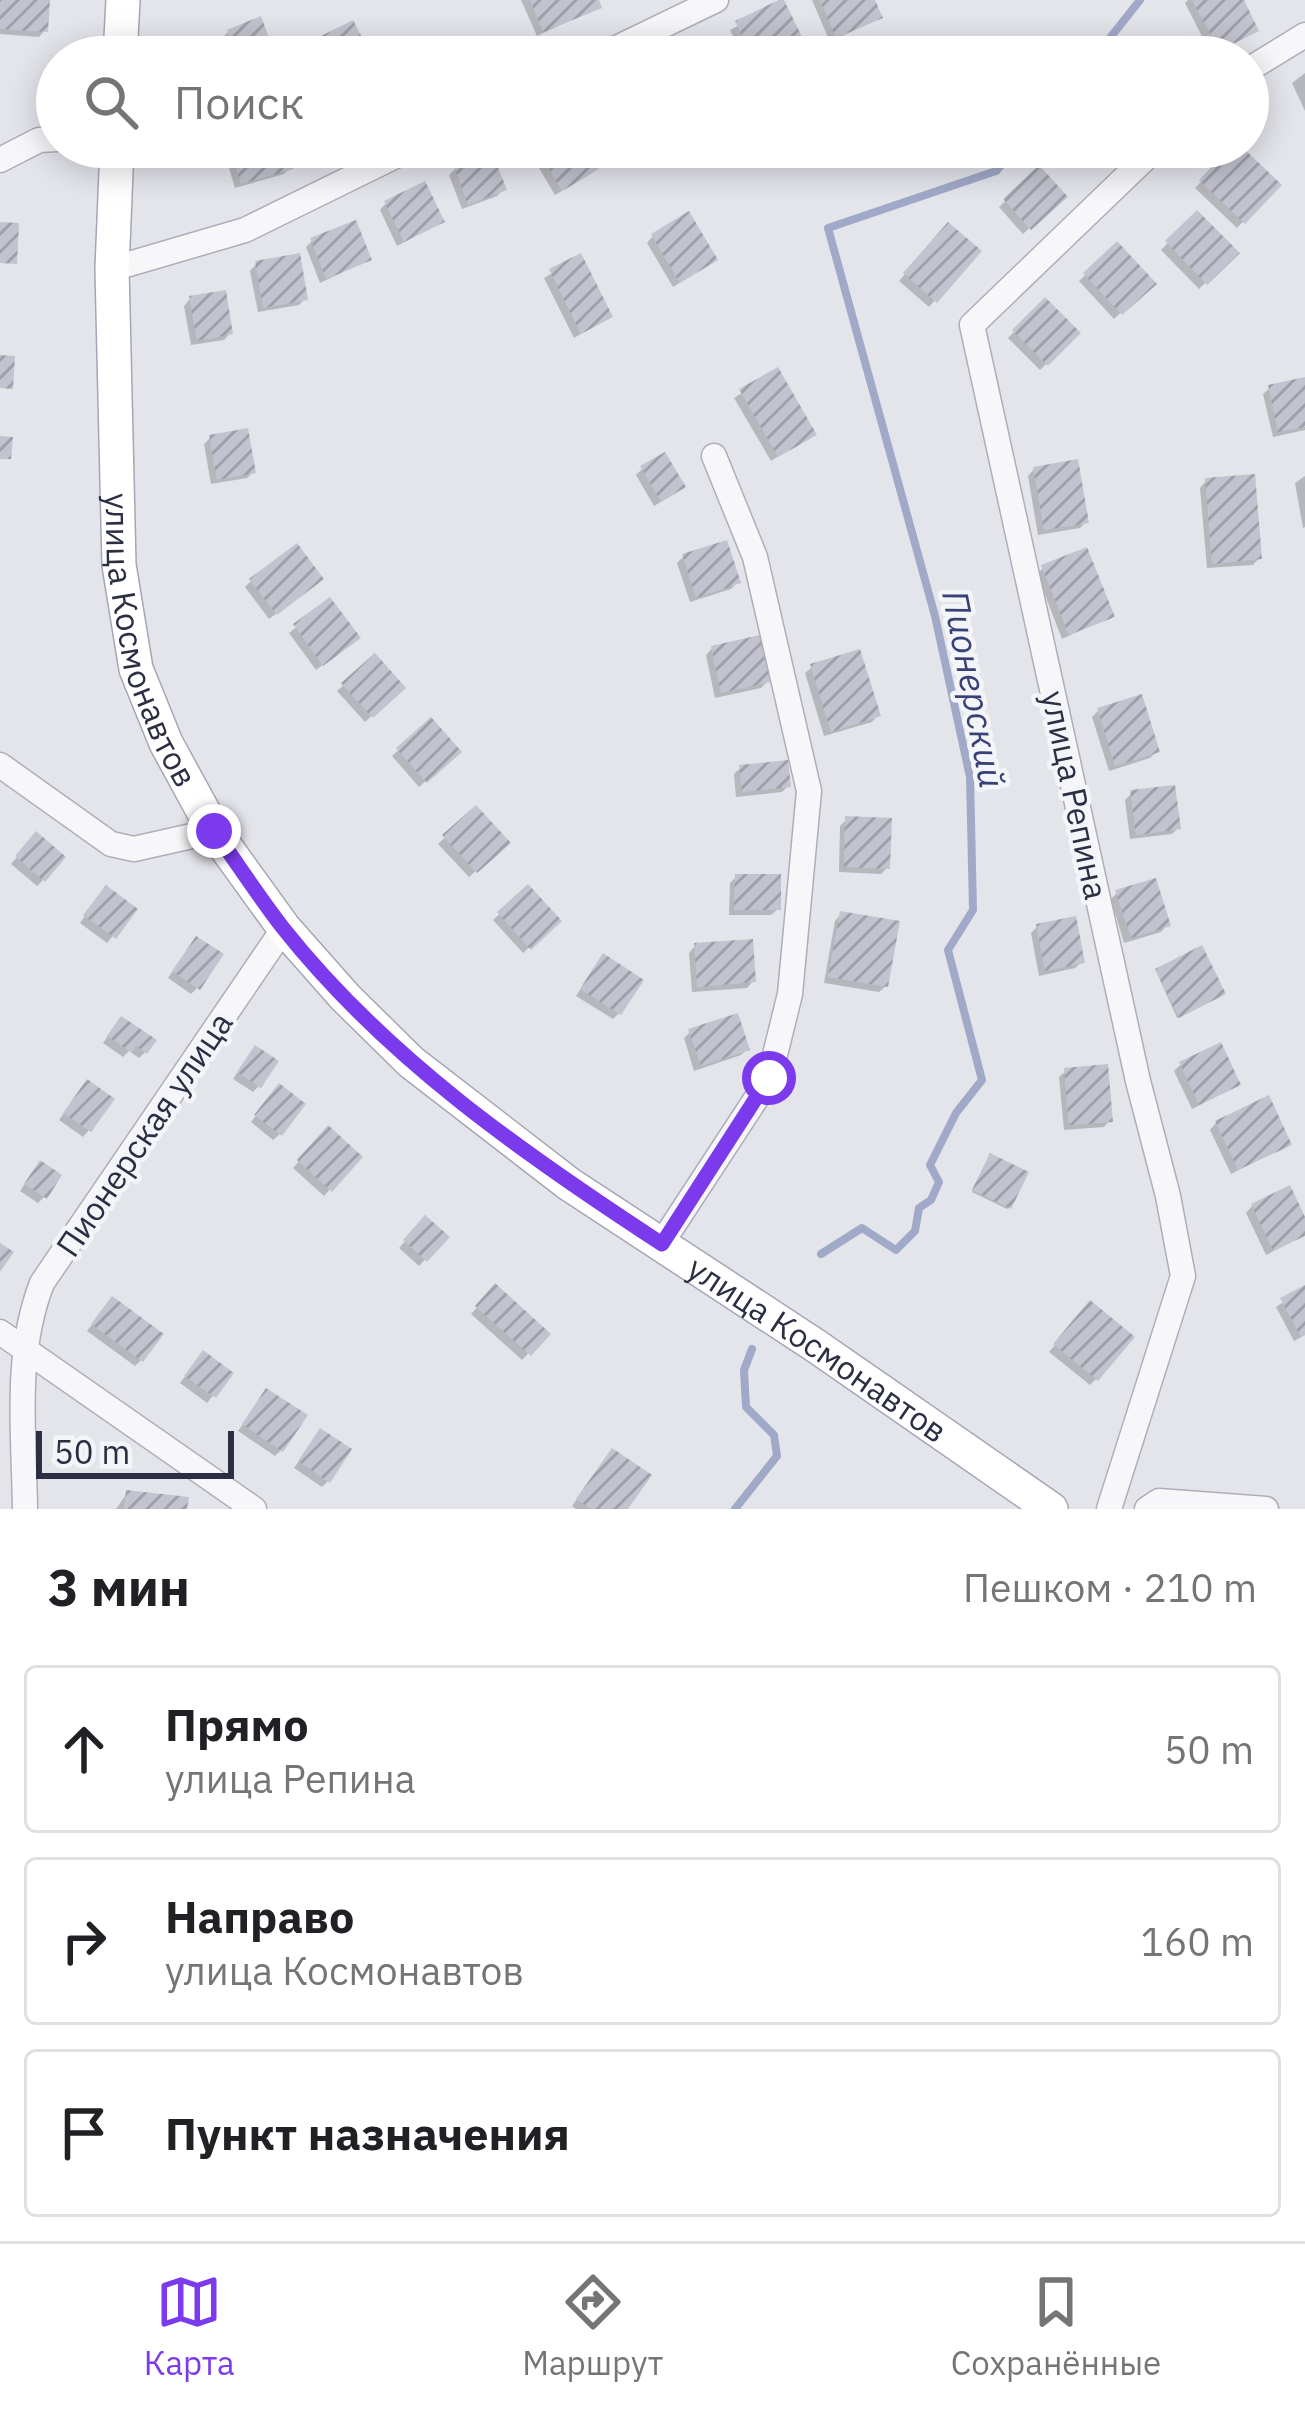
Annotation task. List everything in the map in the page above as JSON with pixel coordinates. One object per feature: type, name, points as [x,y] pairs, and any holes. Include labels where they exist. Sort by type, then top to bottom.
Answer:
[{"type":"main road","points":[[121,36],[123,0]]},
{"type":"main road","name":"улица Космонавтов","points":[[116,168],[112,269],[118,565],[136,669],[166,742],[214,831],[284,928],[411,1062],[568,1184],[1051,1509]]},
{"type":"street","points":[[641,36],[716,0]]},
{"type":"street","points":[[1269,57],[1305,35]]},
{"type":"street","points":[[0,160],[36,142]]},
{"type":"street","points":[[112,269],[245,230],[371,168]]},
{"type":"street","name":"улица Репина","points":[[1109,1509],[1183,1276],[972,325],[1135,168]]},
{"type":"street","points":[[662,1244],[769,1078],[790,994],[809,791],[755,557],[714,456]]},
{"type":"street","points":[[0,765],[111,844],[134,849],[214,831]]},
{"type":"street","name":"Пионерская улица","points":[[25,1509],[23,1348],[29,1316],[43,1283],[284,928]]},
{"type":"street","points":[[0,1332],[254,1509]]},
{"type":"street","points":[[1147,1509],[1159,1501],[1266,1509]]},
{"type":"building","points":[[0,0],[50,0],[48,32],[0,29]]},
{"type":"building","points":[[530,0],[599,0],[602,8],[543,32]]},
{"type":"building","points":[[784,0],[802,36],[742,36],[735,21]]},
{"type":"building","points":[[820,0],[875,0],[883,18],[835,36]]},
{"type":"building","points":[[1192,0],[1244,0],[1259,31],[1249,36],[1211,36]]},
{"type":"building","points":[[261,16],[268,36],[229,36],[227,30]]},
{"type":"building","points":[[353,20],[361,36],[321,36]]},
{"type":"building","points":[[236,168],[294,169],[241,184]]},
{"type":"building","points":[[455,168],[498,168],[507,190],[468,205]]},
{"type":"building","points":[[548,168],[599,169],[562,191]]},
{"type":"building","points":[[1036,168],[1042,168],[1068,197],[1031,230],[1003,199]]},
{"type":"building","points":[[1211,168],[1264,168],[1282,185],[1245,224],[1199,180]]},
{"type":"building","points":[[425,181],[445,222],[404,242],[384,201]]},
{"type":"building","points":[[1197,210],[1240,253],[1207,285],[1165,241]]},
{"type":"building","points":[[689,211],[718,260],[680,283],[651,234]]},
{"type":"building","points":[[356,220],[372,260],[326,279],[310,238]]},
{"type":"building","points":[[0,222],[19,223],[17,264],[0,263]]},
{"type":"building","points":[[948,222],[982,251],[937,303],[903,273]]},
{"type":"building","points":[[1117,241],[1157,284],[1122,315],[1083,273]]},
{"type":"building","points":[[300,253],[308,300],[263,308],[255,261]]},
{"type":"building","points":[[581,253],[613,317],[581,334],[549,269]]},
{"type":"building","points":[[226,290],[233,334],[197,341],[189,296]]},
{"type":"building","points":[[1045,297],[1081,333],[1048,366],[1012,330]]},
{"type":"building","points":[[0,355],[15,356],[13,389],[0,388]]},
{"type":"building","points":[[778,367],[817,435],[778,457],[739,389]]},
{"type":"building","points":[[1305,377],[1305,427],[1278,432],[1268,385]]},
{"type":"building","points":[[248,428],[256,473],[217,480],[209,435]]},
{"type":"building","points":[[0,436],[13,437],[11,459],[0,459]]},
{"type":"building","points":[[665,452],[686,487],[661,502],[640,466]]},
{"type":"building","points":[[1078,459],[1089,523],[1044,530],[1033,467]]},
{"type":"building","points":[[1255,474],[1262,559],[1212,564],[1205,478]]},
{"type":"building","points":[[727,540],[741,583],[696,598],[682,554]]},
{"type":"building","points":[[297,543],[324,579],[277,615],[249,579]]},
{"type":"building","points":[[1087,547],[1115,617],[1069,635],[1041,565]]},
{"type":"building","points":[[330,597],[361,638],[323,666],[293,624]]},
{"type":"building","points":[[760,635],[770,682],[721,693],[711,646]]},
{"type":"building","points":[[860,649],[881,716],[831,732],[810,664]]},
{"type":"building","points":[[375,653],[406,688],[373,718],[341,683]]},
{"type":"building","points":[[1142,694],[1160,752],[1115,766],[1097,708]]},
{"type":"building","points":[[431,717],[462,752],[427,783],[396,748]]},
{"type":"building","points":[[788,760],[791,787],[742,792],[739,765]]},
{"type":"building","points":[[1175,785],[1181,829],[1136,835],[1130,790]]},
{"type":"building","points":[[476,805],[511,843],[477,873],[442,835]]},
{"type":"building","points":[[845,816],[892,818],[890,869],[844,867]]},
{"type":"building","points":[[36,831],[66,857],[45,882],[15,856]]},
{"type":"building","points":[[735,874],[781,874],[781,910],[734,910]]},
{"type":"building","points":[[1156,878],[1171,926],[1131,938],[1115,890]]},
{"type":"building","points":[[528,884],[562,921],[531,950],[497,912]]},
{"type":"building","points":[[106,885],[138,909],[116,939],[83,915]]},
{"type":"building","points":[[840,911],[900,921],[888,987],[828,977]]},
{"type":"building","points":[[1076,916],[1085,963],[1045,971],[1036,924]]},
{"type":"building","points":[[196,936],[224,954],[200,990],[172,971]]},
{"type":"building","points":[[753,939],[756,982],[697,987],[694,943]]},
{"type":"building","points":[[1202,945],[1226,994],[1179,1018],[1155,969]]},
{"type":"building","points":[[603,953],[644,980],[621,1015],[580,989]]},
{"type":"building","points":[[738,1013],[750,1050],[701,1066],[688,1029]]},
{"type":"building","points":[[121,1016],[157,1040],[147,1054],[136,1046],[132,1053],[107,1036]]},
{"type":"building","points":[[1221,1042],[1241,1085],[1199,1105],[1179,1062]]},
{"type":"building","points":[[255,1045],[279,1061],[261,1088],[237,1072]]},
{"type":"building","points":[[1108,1064],[1113,1122],[1069,1125],[1064,1068]]},
{"type":"building","points":[[87,1079],[115,1099],[91,1132],[63,1113]]},
{"type":"building","points":[[279,1083],[306,1104],[282,1136],[254,1115]]},
{"type":"building","points":[[1269,1095],[1292,1145],[1238,1170],[1215,1121]]},
{"type":"building","points":[[328,1125],[363,1157],[332,1192],[297,1160]]},
{"type":"building","points":[[990,1153],[1029,1172],[1011,1209],[972,1190]]},
{"type":"building","points":[[40,1160],[62,1175],[47,1199],[24,1184]]},
{"type":"building","points":[[1290,1185],[1305,1217],[1305,1236],[1273,1251],[1251,1204]]},
{"type":"building","points":[[425,1215],[450,1237],[427,1262],[403,1240]]},
{"type":"building","points":[[0,1243],[14,1252],[0,1272]]},
{"type":"building","points":[[495,1283],[551,1334],[531,1356],[475,1306]]},
{"type":"building","points":[[1305,1285],[1305,1335],[1301,1337],[1280,1298]]},
{"type":"building","points":[[112,1296],[164,1334],[143,1362],[91,1324]]},
{"type":"building","points":[[1090,1300],[1135,1337],[1098,1381],[1053,1344]]},
{"type":"building","points":[[203,1350],[234,1373],[216,1398],[184,1376]]},
{"type":"building","points":[[266,1388],[308,1415],[283,1452],[242,1424]]},
{"type":"building","points":[[320,1428],[352,1449],[330,1483],[298,1461]]},
{"type":"building","points":[[612,1448],[652,1475],[628,1509],[591,1509],[576,1499]]},
{"type":"building","points":[[126,1490],[189,1497],[187,1509],[124,1509]]},
{"type":"waterway","name":"Пионерский","points":[[1112,36],[1140,0]]},
{"type":"waterway","name":"Пионерский","points":[[821,1254],[862,1228],[896,1250],[915,1231],[919,1208],[931,1200],[939,1182],[930,1165],[956,1113],[982,1080],[948,950],[973,910],[970,777],[935,616],[828,228],[999,168]]},
{"type":"waterway","name":"Пионерский","points":[[735,1509],[777,1456],[774,1435],[746,1407],[744,1370],[752,1349]]},
{"type":"route","points":[[214,831],[284,928],[344,997],[411,1062],[568,1184],[662,1244],[769,1078]]}]
